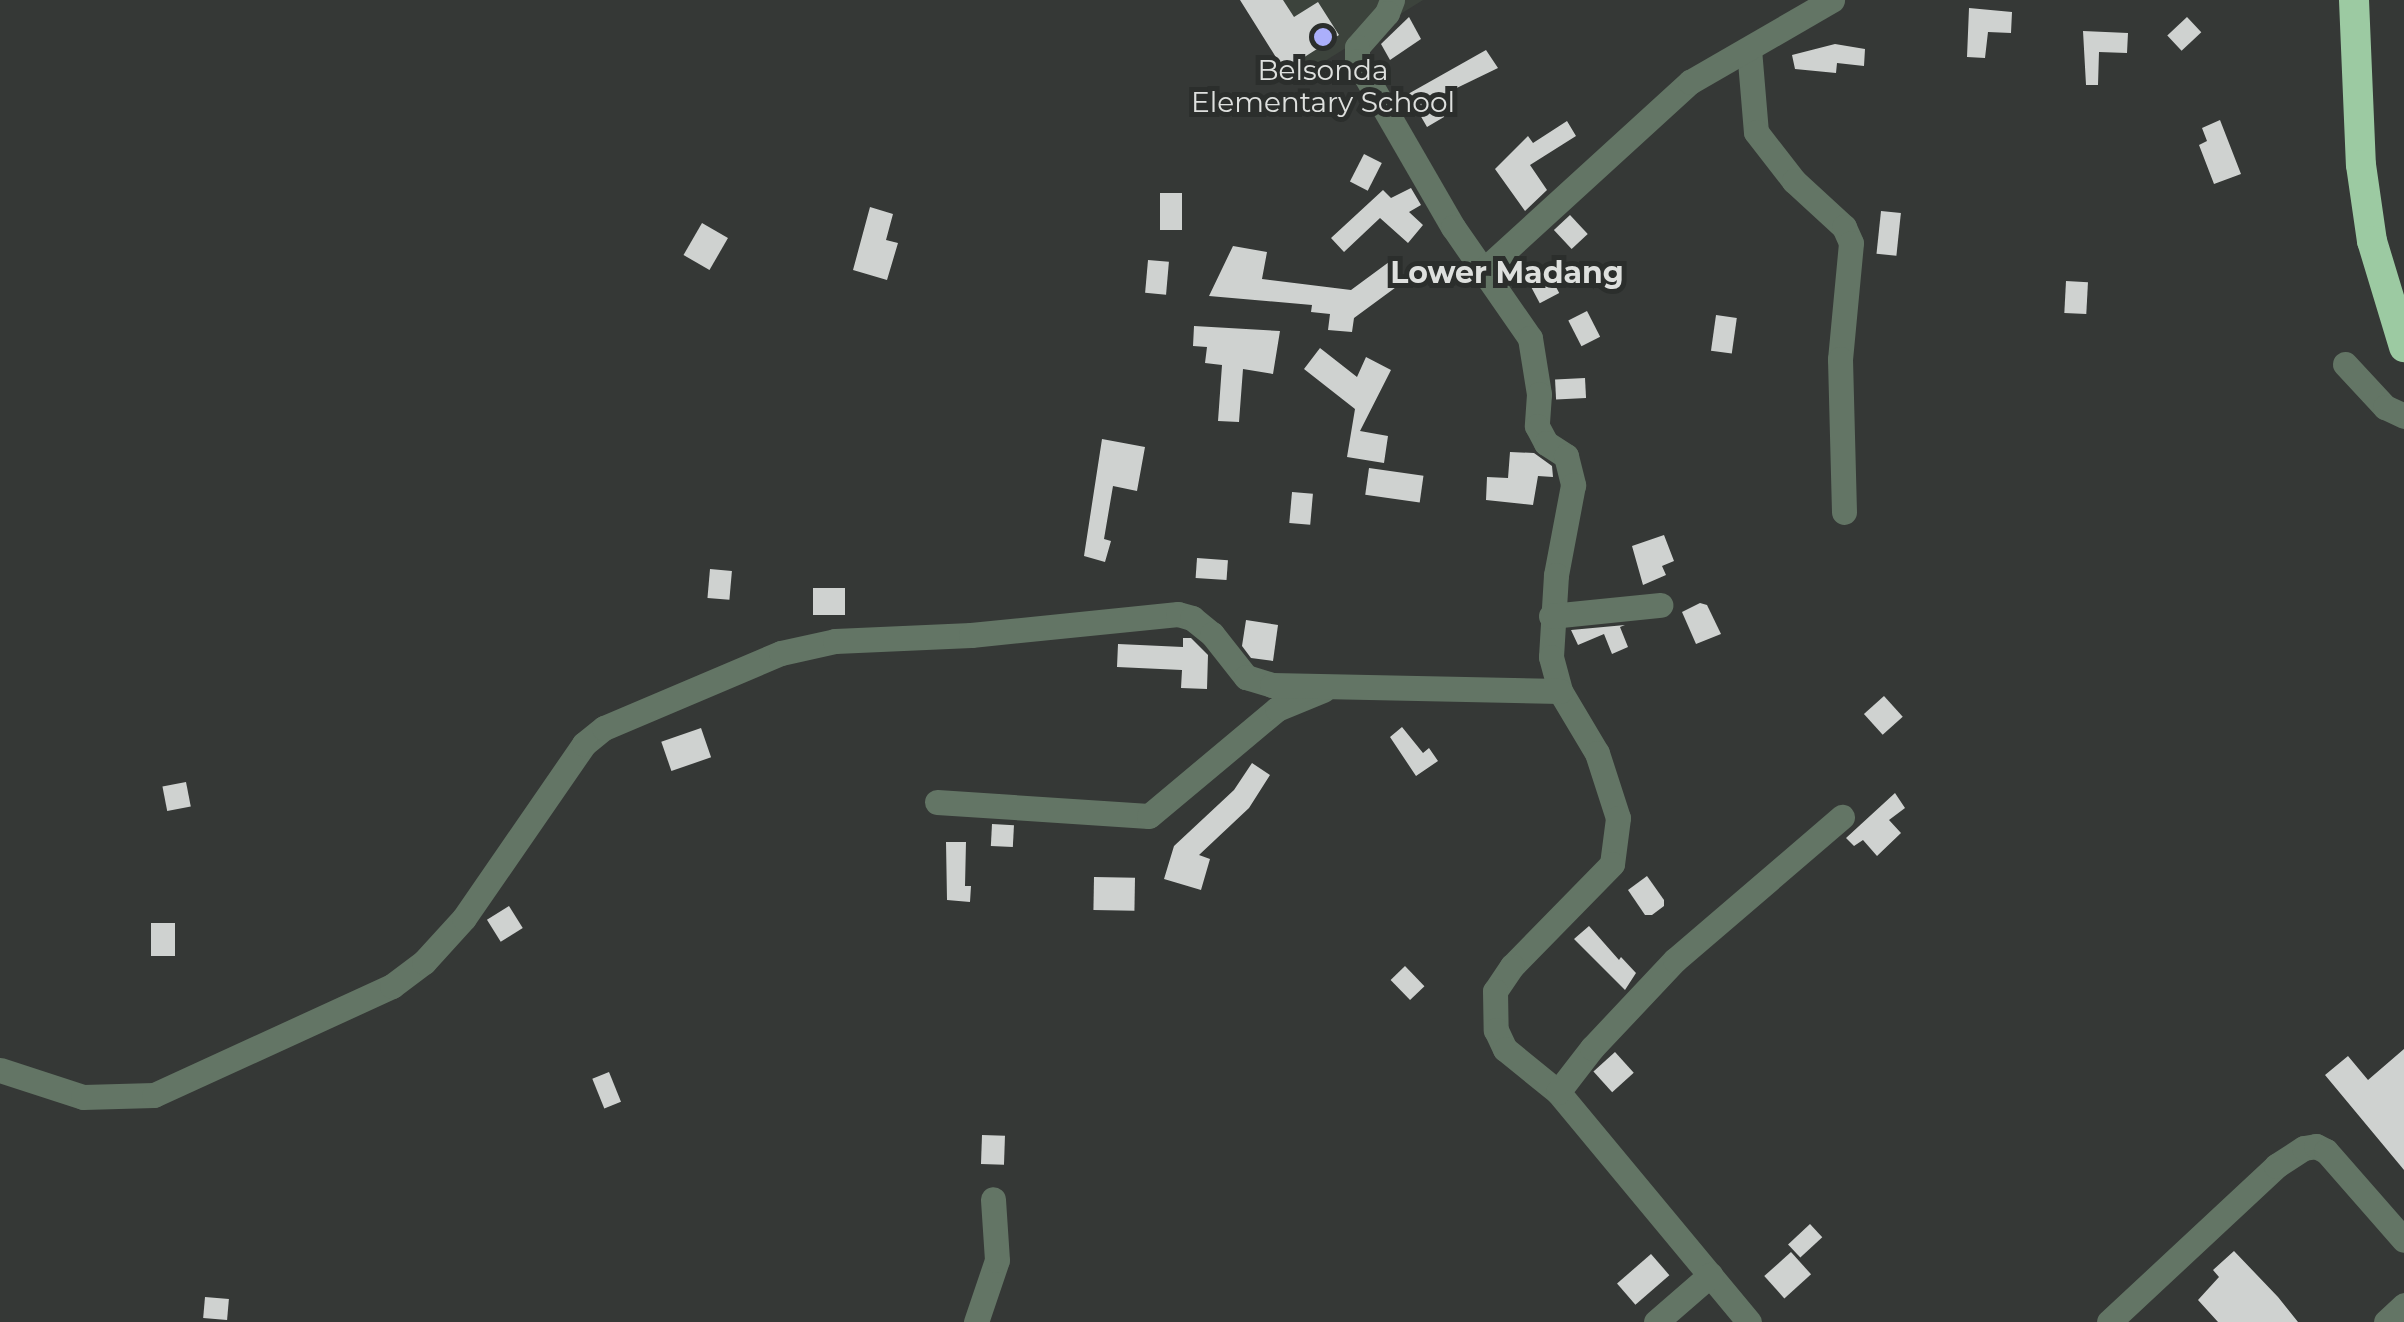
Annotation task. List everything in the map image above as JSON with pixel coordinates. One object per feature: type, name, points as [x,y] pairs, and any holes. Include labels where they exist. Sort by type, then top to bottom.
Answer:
[{"type":"highway","points":[[2354,0],[2361,165],[2376,259],[2404,347]]},
{"type":"street","points":[[1392,0],[1357,47],[1357,61],[1453,227],[1530,338],[1538,394],[1537,426],[1546,444],[1566,456],[1573,484],[1551,616],[1550,657],[1560,691],[1597,753],[1618,818],[1612,864],[1512,966],[1495,990],[1493,1008],[1505,1049],[1558,1092],[1748,1322]]},
{"type":"street","points":[[1484,270],[1690,82],[1832,0]]},
{"type":"street","points":[[1749,49],[1756,132],[1794,181],[1844,227],[1851,243],[1840,359],[1844,512]]},
{"type":"street","points":[[2344,364],[2385,407],[2404,416]]},
{"type":"street","points":[[1551,616],[1660,605]]},
{"type":"street","points":[[0,1070],[82,1097],[154,1095],[392,986],[424,962],[464,918],[584,744],[604,728],[781,653],[834,641],[971,635],[1178,614],[1192,618],[1212,634],[1246,677],[1272,684],[1560,691]]},
{"type":"street","points":[[937,802],[1149,816],[1277,709],[1332,687]]},
{"type":"street","points":[[1558,1092],[1592,1048],[1676,960],[1842,817]]},
{"type":"street","points":[[2109,1322],[2276,1166],[2304,1148],[2316,1146],[2326,1151],[2404,1240]]},
{"type":"street","points":[[976,1322],[997,1260],[993,1199]]},
{"type":"street","points":[[1656,1322],[1710,1275]]},
{"type":"street","points":[[2386,1322],[2404,1305]]},
{"type":"shaded area","name":"Belsonda Elementary School","points":[[1259,0],[1423,0],[1304,74]]},
{"type":"building","points":[[1240,0],[1283,0],[1294,17],[1318,2],[1339,35],[1284,70]]},
{"type":"building","points":[[1969,8],[2012,12],[2011,33],[1988,32],[1985,58],[1967,57]]},
{"type":"building","points":[[1409,17],[1421,39],[1390,60],[1381,44]]},
{"type":"building","points":[[2187,17],[2201,32],[2182,51],[2167,35]]},
{"type":"building","points":[[2083,31],[2128,33],[2127,53],[2099,52],[2098,85],[2086,85]]},
{"type":"building","points":[[1835,44],[1865,49],[1864,66],[1837,63],[1836,73],[1795,69],[1792,55]]},
{"type":"building","points":[[1486,50],[1498,68],[1434,99],[1444,117],[1427,127],[1408,94]]},
{"type":"building","points":[[2220,120],[2241,174],[2214,184],[2199,145],[2207,141],[2202,128]]},
{"type":"building","points":[[1567,121],[1576,136],[1530,165],[1547,190],[1525,211],[1495,169],[1528,136],[1533,143]]},
{"type":"building","points":[[1364,154],[1382,163],[1368,191],[1350,182]]},
{"type":"building","points":[[1411,188],[1421,205],[1409,212],[1423,225],[1408,243],[1380,218],[1344,252],[1331,238],[1383,190],[1391,198]]},
{"type":"building","points":[[1160,193],[1182,193],[1182,230],[1160,230]]},
{"type":"building","points":[[870,207],[893,214],[886,240],[898,243],[887,280],[853,270]]},
{"type":"building","points":[[1881,211],[1901,213],[1896,256],[1877,254]]},
{"type":"building","points":[[1570,215],[1588,234],[1572,249],[1554,230]]},
{"type":"building","points":[[702,223],[728,238],[709,270],[684,255]]},
{"type":"building","points":[[1233,246],[1267,252],[1262,279],[1351,290],[1389,262],[1403,282],[1354,318],[1352,332],[1328,330],[1330,314],[1311,312],[1312,305],[1209,296]]},
{"type":"building","points":[[1148,260],[1169,262],[1166,295],[1145,293]]},
{"type":"building","points":[[1547,270],[1559,293],[1540,303],[1528,280]]},
{"type":"building","points":[[2066,281],[2088,282],[2086,314],[2064,313]]},
{"type":"building","points":[[1587,311],[1600,337],[1581,346],[1568,321]]},
{"type":"building","points":[[1716,315],[1737,318],[1732,354],[1711,351]]},
{"type":"building","points":[[1194,326],[1280,331],[1273,374],[1243,369],[1239,422],[1218,421],[1222,365],[1205,363],[1207,347],[1193,346]]},
{"type":"building","points":[[1320,348],[1357,377],[1366,357],[1391,370],[1360,431],[1388,436],[1384,463],[1347,457],[1355,409],[1304,369]]},
{"type":"building","points":[[1585,378],[1586,398],[1556,400],[1555,380]]},
{"type":"building","points":[[1102,439],[1145,447],[1137,491],[1113,486],[1104,539],[1111,541],[1105,562],[1084,556]]},
{"type":"building","points":[[1510,452],[1534,453],[1552,466],[1553,477],[1538,476],[1533,505],[1486,500],[1487,477],[1508,478]]},
{"type":"building","points":[[1369,468],[1423,476],[1420,502],[1365,495]]},
{"type":"building","points":[[1292,492],[1313,494],[1310,525],[1289,523]]},
{"type":"building","points":[[1664,535],[1674,561],[1662,566],[1666,575],[1643,585],[1632,546]]},
{"type":"building","points":[[1197,558],[1228,560],[1227,580],[1196,578]]},
{"type":"building","points":[[710,569],[732,571],[729,600],[707,598]]},
{"type":"building","points":[[813,588],[845,588],[845,615],[813,615]]},
{"type":"building","points":[[1700,603],[1707,605],[1721,634],[1696,644],[1682,612]]},
{"type":"building","points":[[1246,620],[1278,625],[1273,661],[1251,658],[1242,646]]},
{"type":"building","points":[[1625,625],[1620,627],[1628,647],[1612,654],[1604,634],[1578,645],[1571,630]]},
{"type":"building","points":[[1183,638],[1191,638],[1208,655],[1207,689],[1181,688],[1182,670],[1117,667],[1118,644],[1183,647]]},
{"type":"building","points":[[1884,696],[1903,717],[1883,735],[1864,714]]},
{"type":"building","points":[[1402,727],[1423,753],[1429,748],[1438,761],[1416,776],[1390,737]]},
{"type":"building","points":[[701,728],[711,757],[671,771],[661,742]]},
{"type":"building","points":[[1252,763],[1270,775],[1249,808],[1199,855],[1210,859],[1201,890],[1164,879],[1174,846],[1234,790]]},
{"type":"building","points":[[186,782],[191,807],[167,811],[162,787]]},
{"type":"building","points":[[1895,793],[1905,808],[1889,820],[1901,833],[1877,856],[1863,840],[1854,846],[1846,838]]},
{"type":"building","points":[[992,824],[1014,825],[1013,847],[991,846]]},
{"type":"building","points":[[946,842],[966,842],[965,886],[971,886],[970,902],[947,900]]},
{"type":"building","points":[[1647,876],[1664,900],[1664,906],[1652,915],[1645,915],[1628,890]]},
{"type":"building","points":[[1094,877],[1135,878],[1134,911],[1093,910]]},
{"type":"building","points":[[509,906],[523,928],[501,942],[487,920]]},
{"type":"building","points":[[151,923],[175,923],[175,956],[151,956]]},
{"type":"building","points":[[1589,926],[1636,973],[1625,990],[1574,939]]},
{"type":"building","points":[[1405,966],[1424,986],[1410,1000],[1391,980]]},
{"type":"building","points":[[2404,1049],[2404,1170],[2325,1075],[2348,1056],[2368,1080]]},
{"type":"building","points":[[1615,1052],[1634,1073],[1612,1092],[1593,1071]]},
{"type":"building","points":[[609,1072],[621,1102],[604,1108],[592,1079]]},
{"type":"building","points":[[982,1135],[1005,1136],[1004,1165],[981,1164]]},
{"type":"building","points":[[1810,1224],[1822,1237],[1800,1258],[1788,1244]]},
{"type":"building","points":[[2234,1251],[2298,1322],[2218,1322],[2198,1300],[2219,1277],[2213,1270]]},
{"type":"building","points":[[1791,1252],[1811,1274],[1784,1298],[1764,1276]]},
{"type":"building","points":[[1651,1254],[1669,1275],[1635,1305],[1617,1284]]},
{"type":"building","points":[[205,1297],[229,1299],[227,1320],[203,1318]]},
{"type":"place","name":"Belsonda Elementary School","points":[[1323,37]]},
{"type":"district","name":"Lower Madang","points":[[1507,273]]}]
